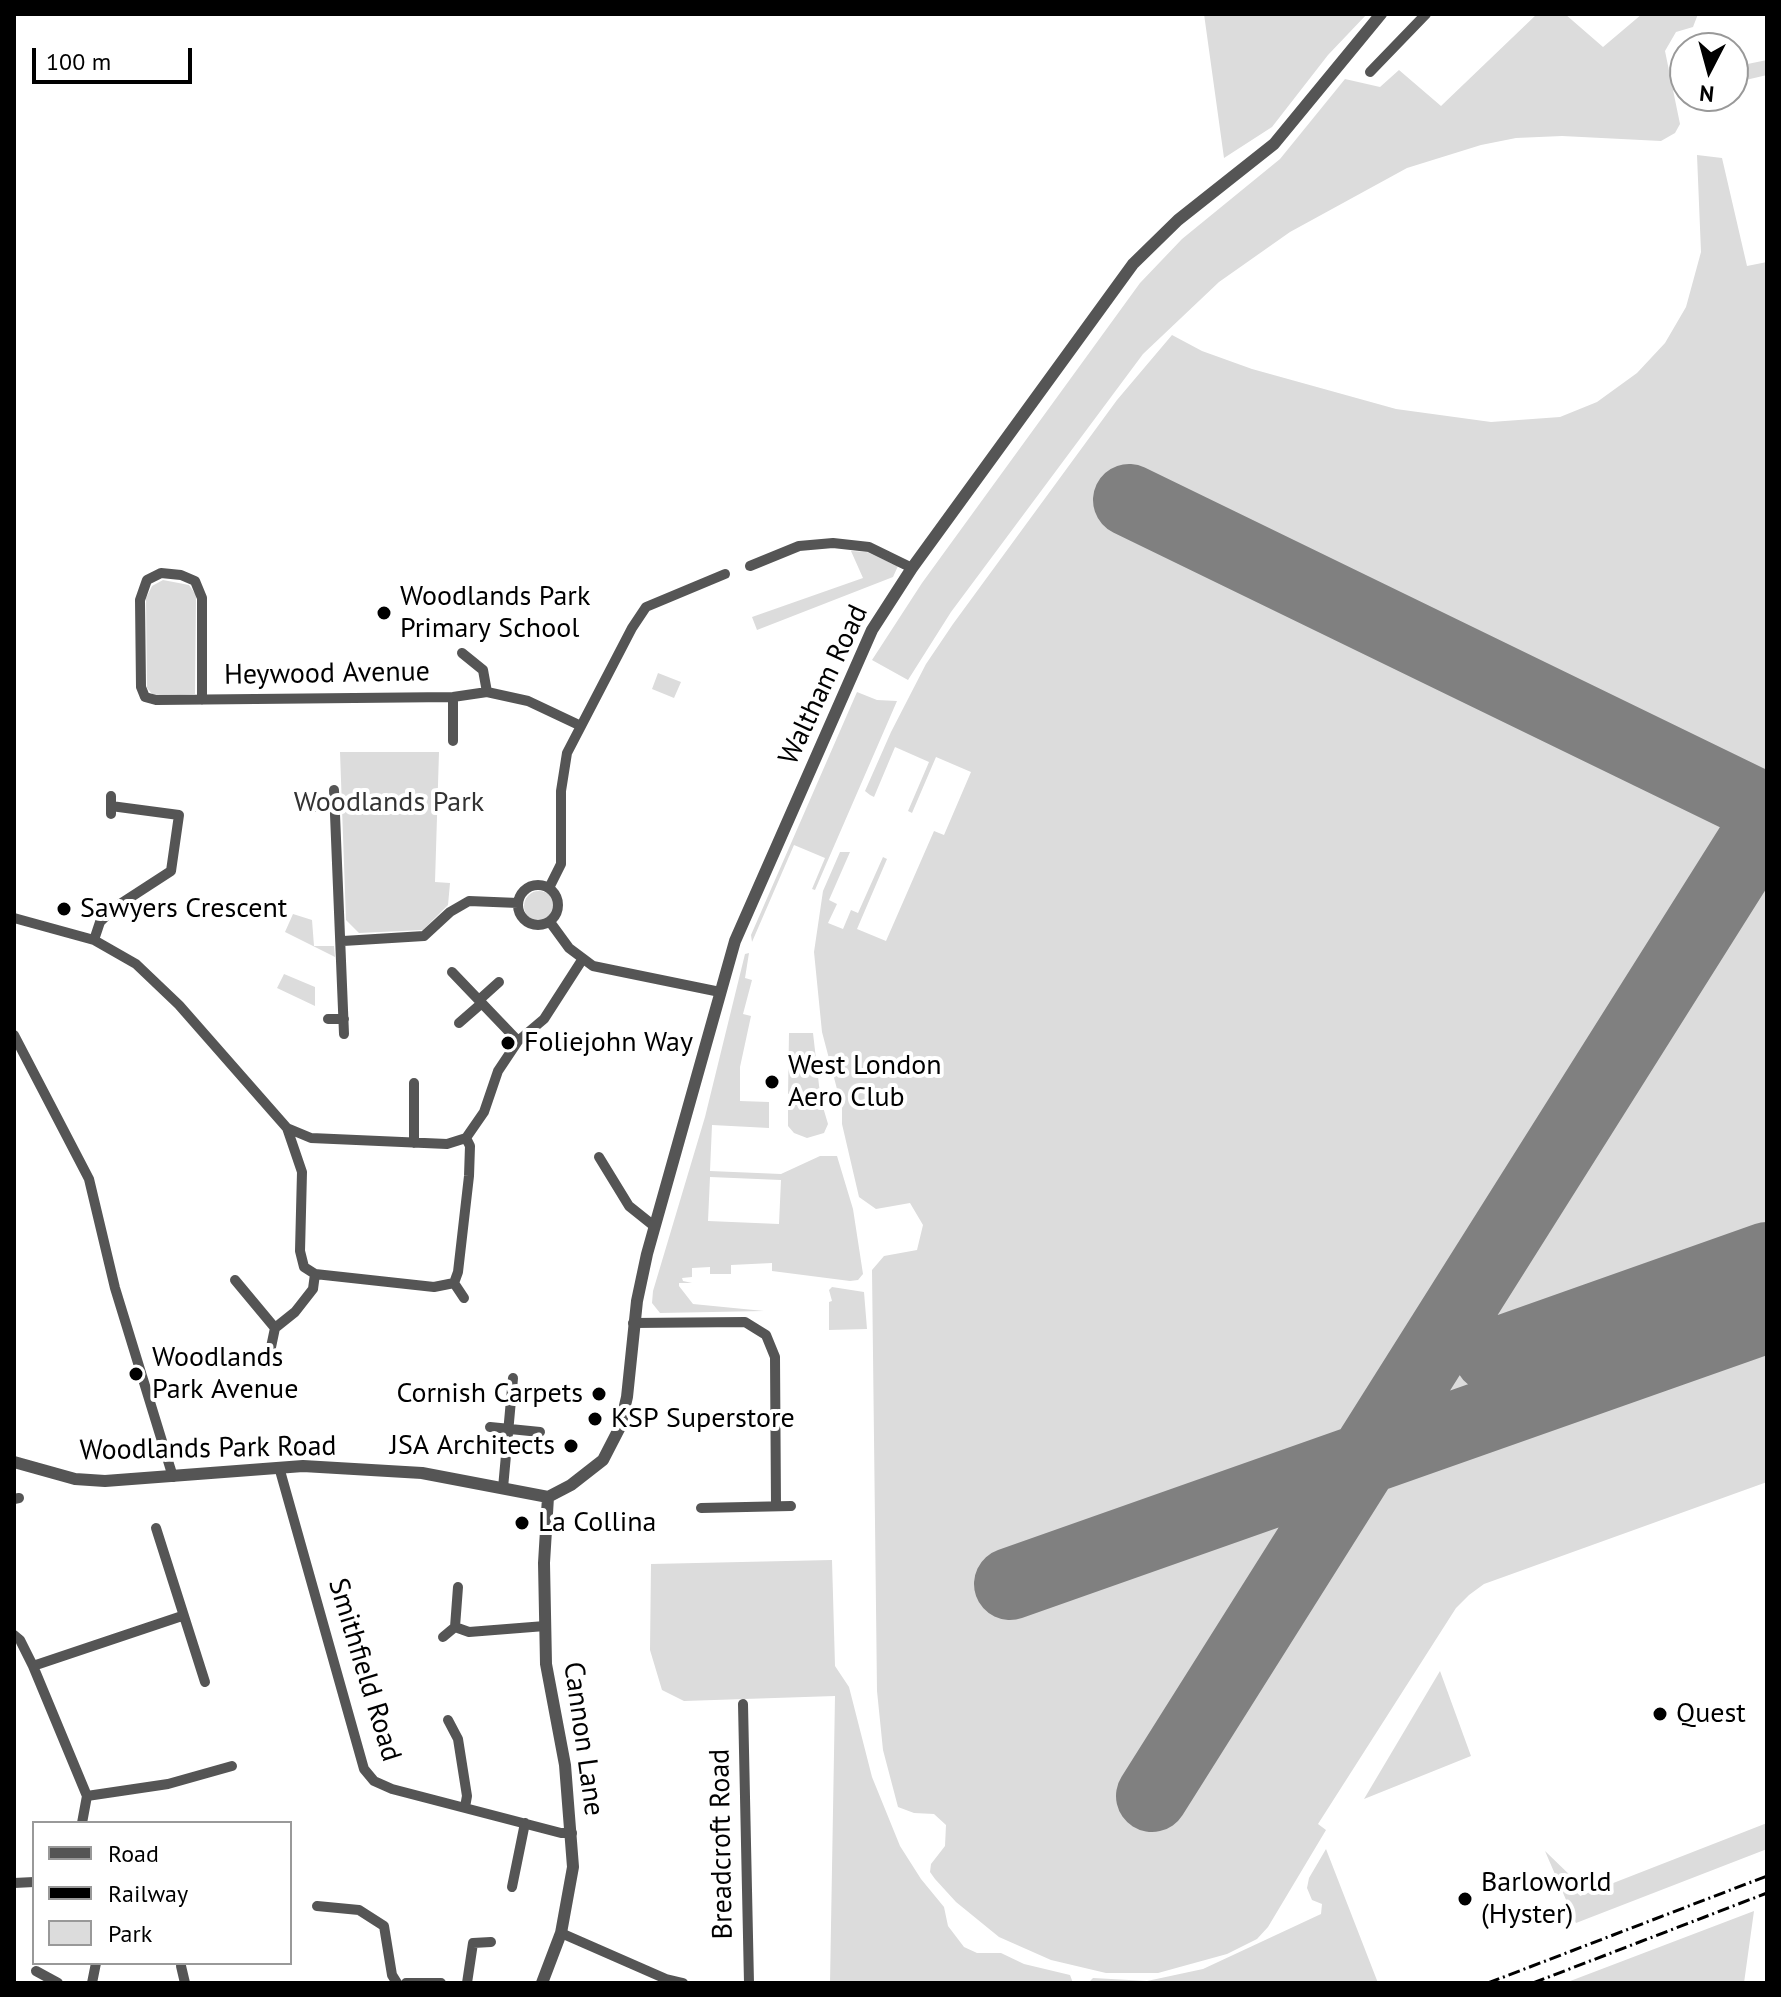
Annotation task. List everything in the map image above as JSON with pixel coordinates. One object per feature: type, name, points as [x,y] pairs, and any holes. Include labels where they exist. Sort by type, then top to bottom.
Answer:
[{"type":"street","name":"Waltham Road","points":[[548,1497],[571,1485],[603,1460],[620,1427],[627,1397],[633,1323],[654,1226],[735,941],[872,630],[912,568],[1133,264],[1178,220],[1274,144],[1381,14]]},
{"type":"street","points":[[1370,72],[1426,14]]},
{"type":"street","points":[[750,566],[799,546],[833,543],[869,547],[912,568]]},
{"type":"street","name":"Heywood Avenue","points":[[202,700],[202,598],[195,581],[181,575],[161,573],[147,580],[140,600],[141,687],[145,697],[156,700],[202,700],[453,697],[487,692],[510,695],[542,706],[581,726]]},
{"type":"street","points":[[549,888],[561,864],[562,768],[581,726],[646,607],[725,574]]},
{"type":"street","name":"Heywood Avenue","points":[[462,653],[483,670],[487,692]]},
{"type":"street","name":"Heywood Avenue","points":[[453,697],[453,741]]},
{"type":"street","points":[[334,790],[343,941],[344,1034]]},
{"type":"street","points":[[94,940],[100,922],[114,908],[171,871],[179,815],[111,805]]},
{"type":"street","points":[[315,807],[335,807]]},
{"type":"street","points":[[549,888],[529,887],[518,903],[521,916],[531,924],[550,922]]},
{"type":"street","points":[[549,888],[559,905],[550,922]]},
{"type":"street","points":[[343,941],[424,936],[450,912],[469,901],[518,903]]},
{"type":"street","points":[[14,918],[94,940],[136,964],[179,1005],[287,1128],[302,1172],[300,1260],[315,1274],[434,1287],[454,1283]]},
{"type":"street","points":[[550,922],[569,948],[593,966],[720,992]]},
{"type":"street","points":[[287,1128],[311,1138],[447,1144],[466,1138],[480,1119],[498,1071],[518,1041],[544,1019],[582,960]]},
{"type":"street","points":[[452,972],[518,1041]]},
{"type":"street","points":[[459,1023],[499,982]]},
{"type":"street","points":[[328,1019],[344,1019]]},
{"type":"street","points":[[14,1035],[89,1179],[115,1288],[173,1477]]},
{"type":"street","points":[[414,1083],[414,1143]]},
{"type":"street","points":[[297,1155],[311,1138]]},
{"type":"street","points":[[464,1298],[454,1283],[469,1176],[470,1146],[466,1138]]},
{"type":"street","points":[[599,1157],[629,1206],[654,1226]]},
{"type":"street","points":[[270,1352],[275,1328],[295,1312],[313,1289],[315,1274]]},
{"type":"street","points":[[235,1280],[275,1328]]},
{"type":"street","points":[[633,1323],[745,1322],[766,1335],[775,1357],[776,1506]]},
{"type":"street","points":[[503,1488],[513,1378]]},
{"type":"street","points":[[490,1427],[540,1432]]},
{"type":"street","name":"Woodlands Park Road","points":[[14,1462],[75,1479],[173,1477],[279,1467],[422,1473],[548,1497]]},
{"type":"street","name":"Smithfield Road","points":[[279,1467],[364,1769],[374,1781],[392,1789],[561,1833],[572,1833]]},
{"type":"street","name":"Cannon Lane","points":[[542,1983],[561,1933],[573,1867],[565,1765],[546,1664],[548,1497]]},
{"type":"street","points":[[701,1508],[791,1506]]},
{"type":"street","points":[[156,1528],[205,1682]]},
{"type":"street","points":[[443,1637],[455,1627],[458,1587]]},
{"type":"street","points":[[33,1666],[182,1616]]},
{"type":"street","points":[[455,1627],[469,1632],[545,1626]]},
{"type":"street","points":[[14,1635],[33,1666],[87,1796],[82,1821]]},
{"type":"street","name":"Breadcroft Road","points":[[743,1704],[749,1983]]},
{"type":"street","points":[[448,1720],[458,1739],[467,1796],[465,1807]]},
{"type":"street","points":[[87,1796],[168,1784],[232,1766]]},
{"type":"street","points":[[512,1887],[525,1823]]},
{"type":"street","points":[[317,1906],[359,1910],[384,1926],[392,1975],[397,1983]]},
{"type":"street","points":[[561,1933],[666,1979],[683,1983]]},
{"type":"street","points":[[467,1983],[473,1943],[491,1942]]},
{"type":"street","points":[[36,1971],[58,1983]]},
{"type":"street","points":[[406,1983],[441,1983]]},
{"type":"green space","points":[[1204,14],[1367,14],[1328,55],[1272,127],[1224,158]]},
{"type":"green space","points":[[1537,14],[1565,14],[1603,47],[1642,14],[1698,14],[1693,27],[1669,32],[1669,44],[1665,51],[1669,70],[1669,112],[1678,112],[1680,124],[1675,133],[1661,141],[1562,136],[1516,138],[1481,145],[1407,168],[1290,232],[1219,282],[1143,354],[951,612],[908,680],[872,660],[922,583],[1140,283],[1182,239],[1280,159],[1345,79],[1380,87],[1399,70],[1441,106]]},
{"type":"green space","points":[[1767,60],[1767,75],[1749,79],[1749,64]]},
{"type":"green space","points":[[1697,155],[1722,158],[1747,266],[1767,262],[1767,1482],[1484,1584],[1469,1595],[1456,1608],[1318,1824],[1326,1830],[1268,1927],[1257,1939],[1227,1954],[1158,1973],[1106,1973],[1051,1960],[999,1937],[956,1902],[935,1879],[930,1872],[931,1864],[945,1846],[946,1825],[934,1814],[914,1813],[898,1807],[883,1750],[877,1691],[872,1270],[884,1256],[917,1250],[923,1225],[910,1203],[876,1209],[859,1197],[842,1124],[842,1108],[822,1032],[814,952],[823,891],[840,852],[850,852],[829,900],[837,904],[828,923],[843,929],[851,910],[858,913],[883,857],[887,859],[857,929],[886,941],[934,831],[944,835],[971,772],[936,757],[912,813],[908,811],[929,762],[895,747],[874,797],[870,795],[865,791],[891,732],[926,664],[953,624],[1117,400],[1172,335],[1202,351],[1252,369],[1396,409],[1491,422],[1560,417],[1597,402],[1637,373],[1665,343],[1686,307],[1701,252]]},
{"type":"green space","points":[[851,551],[867,552],[898,566],[893,577],[757,630],[752,617],[863,578]]},
{"type":"green space","points":[[163,580],[189,585],[196,595],[195,694],[153,695],[147,688],[146,598],[152,586]]},
{"type":"green space","points":[[658,673],[681,682],[674,698],[652,689]]},
{"type":"green space","points":[[857,692],[877,700],[897,701],[815,890],[812,889],[825,858],[794,845],[752,942],[751,935]]},
{"type":"green space","name":"Woodlands Park","points":[[340,752],[439,752],[435,882],[450,883],[448,905],[423,930],[359,933],[346,920]]},
{"type":"green space","points":[[539,891],[550,895],[554,906],[550,917],[539,921],[528,917],[524,906],[528,895]]},
{"type":"green space","points":[[293,914],[312,920],[314,946],[334,946],[335,957],[285,932]]},
{"type":"green space","points":[[749,953],[745,978],[752,980],[743,1014],[751,1016],[740,1067],[740,1101],[769,1102],[769,1128],[712,1125],[710,1171],[781,1174],[820,1156],[837,1156],[853,1209],[863,1274],[858,1280],[850,1281],[772,1271],[772,1263],[731,1265],[731,1274],[710,1274],[710,1267],[692,1268],[692,1277],[682,1278],[692,1283],[679,1283],[679,1286],[693,1304],[764,1311],[660,1313],[652,1303],[653,1291],[705,1117],[745,954]],"holes":[[[710,1177],[781,1180],[779,1224],[708,1221]]]},
{"type":"green space","points":[[284,974],[315,987],[315,1006],[277,988]]},
{"type":"green space","points":[[789,1033],[813,1033],[820,1094],[788,1094]]},
{"type":"green space","points":[[788,1097],[820,1097],[828,1124],[824,1133],[807,1138],[794,1133],[788,1126]]},
{"type":"green space","points":[[832,1287],[864,1292],[867,1329],[829,1330],[829,1302],[832,1301],[829,1290]]},
{"type":"green space","points":[[832,1560],[835,1666],[849,1687],[872,1777],[900,1846],[944,1907],[948,1926],[964,1947],[977,1953],[1001,1953],[1024,1964],[1070,1975],[1073,1983],[830,1983],[835,1696],[684,1701],[662,1690],[650,1650],[651,1564]]},
{"type":"green space","points":[[1440,1671],[1471,1756],[1364,1799]]},
{"type":"green space","points":[[1767,1823],[1767,1849],[1576,1923],[1545,1851],[1574,1879],[1580,1896]]},
{"type":"green space","points":[[1326,1849],[1378,1983],[1088,1983],[1093,1978],[1147,1981],[1203,1969],[1321,1914],[1322,1904],[1312,1900],[1307,1888],[1309,1878]]},
{"type":"green space","points":[[1754,1911],[1744,1983],[1565,1983]]},
{"type":"runway","points":[[1129,500],[1767,810]]},
{"type":"runway","points":[[1152,1796],[1767,820]]},
{"type":"runway","points":[[1490,1356],[1767,1258]]},
{"type":"runway","points":[[1010,1584],[1767,1317]]},
{"type":"railway","points":[[1488,1983],[1767,1876]]},
{"type":"railway","points":[[1533,1983],[1767,1893]]},
{"type":"place","name":"Woodlands Park Primary School","points":[[384,613]]},
{"type":"place","name":"Sawyers Crescent","points":[[64,909]]},
{"type":"place","name":"Foliejohn Way","points":[[508,1043]]},
{"type":"place","name":"West London Aero Club","points":[[772,1082]]},
{"type":"place","name":"Woodlands Park Avenue","points":[[136,1374]]},
{"type":"place","name":"Cornish Carpets","points":[[599,1394]]},
{"type":"place","name":"KSP Superstore","points":[[595,1419]]},
{"type":"place","name":"JSA Architects","points":[[571,1446]]},
{"type":"place","name":"La Collina","points":[[522,1523]]},
{"type":"place","name":"Quest","points":[[1660,1714]]},
{"type":"place","name":"Barloworld (Hyster)","points":[[1465,1899]]}]
